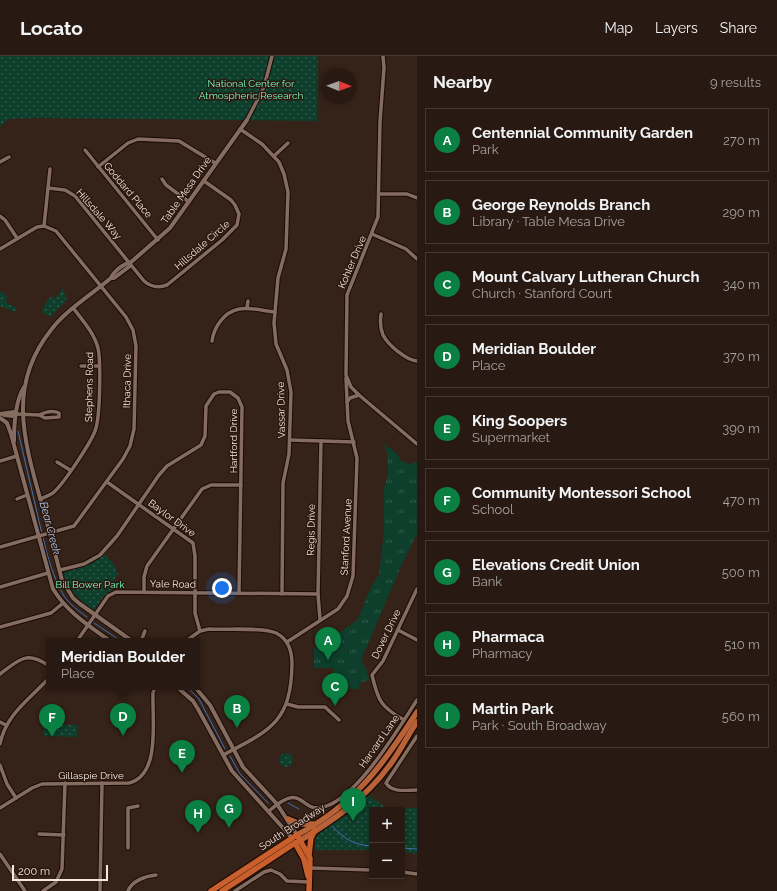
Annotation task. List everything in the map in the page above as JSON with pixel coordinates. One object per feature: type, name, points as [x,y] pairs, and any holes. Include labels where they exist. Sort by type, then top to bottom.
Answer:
[{"type":"highway","points":[[309,891],[311,868],[309,855],[315,830]]},
{"type":"highway","points":[[296,839],[309,855]]},
{"type":"highway","points":[[296,839],[304,859],[309,882]]},
{"type":"highway","name":"South Broadway","points":[[211,891],[296,839]]},
{"type":"highway","name":"South Broadway","points":[[222,891],[296,839]]},
{"type":"main road","name":"South Broadway","points":[[296,839],[349,800],[368,782],[387,758],[417,712]]},
{"type":"main road","name":"South Broadway","points":[[296,839],[315,830],[353,804],[374,785],[396,757],[417,722]]},
{"type":"main road","points":[[288,819],[300,824],[316,823]]},
{"type":"street","points":[[247,120],[264,87],[272,56]]},
{"type":"street","name":"Kohler Drive","points":[[346,375],[347,296],[378,217],[380,194],[383,56]]},
{"type":"street","name":"Table Mesa Drive","points":[[14,446],[21,392],[32,360],[41,343],[54,326],[102,286],[111,278],[112,275],[127,263],[130,263],[170,228],[247,120]]},
{"type":"street","name":"Vassar Drive","points":[[240,129],[262,144],[274,156],[284,174],[288,192],[286,250],[278,278],[274,323],[276,344],[290,380],[290,440],[284,483],[282,594]]},
{"type":"street","points":[[98,167],[128,143],[138,139],[179,141],[215,163]]},
{"type":"street","points":[[274,156],[288,144]]},
{"type":"street","name":"Goddard Place","points":[[85,150],[158,240]]},
{"type":"street","points":[[0,162],[9,157]]},
{"type":"street","points":[[0,249],[32,229],[44,226],[50,169]]},
{"type":"street","points":[[162,179],[166,185],[190,202]]},
{"type":"street","name":"Hillsdale Circle","points":[[130,263],[147,283],[158,287],[162,286],[234,230],[238,220],[235,205],[231,200],[204,181]]},
{"type":"street","name":"Hillsdale Way","points":[[48,188],[65,190],[75,196],[130,263]]},
{"type":"street","points":[[380,194],[407,194],[417,198]]},
{"type":"street","points":[[0,216],[5,220],[17,238]]},
{"type":"street","name":"Ithaca Drive","points":[[0,547],[74,526],[78,523],[123,459],[133,439],[136,346],[130,323],[102,286],[58,233],[44,226]]},
{"type":"street","points":[[372,234],[406,249],[417,259]]},
{"type":"street","points":[[247,308],[248,301]]},
{"type":"street","points":[[212,341],[214,333],[220,322],[234,311],[247,308],[275,312]]},
{"type":"street","name":"Stephens Road","points":[[40,499],[54,492],[93,438],[96,428],[99,366],[98,349],[93,335],[74,309]]},
{"type":"street","points":[[381,314],[381,329],[386,340],[408,359],[417,362]]},
{"type":"street","points":[[81,366],[99,366]]},
{"type":"street","points":[[346,375],[351,386],[360,396],[417,444]]},
{"type":"street","name":"Stanford Avenue","points":[[287,642],[320,619],[331,614],[342,604],[347,596],[353,576],[357,458],[348,421],[346,375]]},
{"type":"street","name":"Table Mesa Drive","points":[[25,384],[23,414],[26,446],[48,534],[62,580],[74,598],[128,638]]},
{"type":"street","name":"Hartford Drive","points":[[60,570],[84,564],[100,555],[168,466],[201,445],[205,436],[207,402],[210,398],[219,392],[230,392],[241,402],[239,593]]},
{"type":"street","points":[[347,402],[350,398],[360,396]]},
{"type":"street","points":[[0,414],[14,412],[17,414],[39,415],[45,418],[59,417],[59,414],[56,412],[44,412],[39,415]]},
{"type":"street","name":"Table Mesa Drive","points":[[0,418],[8,426],[40,536],[53,589],[62,604],[106,638]]},
{"type":"street","points":[[290,440],[354,442]]},
{"type":"street","name":"Regis Drive","points":[[320,619],[318,594],[321,441]]},
{"type":"street","points":[[0,461],[17,456]]},
{"type":"street","points":[[57,462],[70,470]]},
{"type":"street","name":"Baylor Drive","points":[[107,482],[190,539],[195,548],[195,613],[200,631]]},
{"type":"street","points":[[144,592],[144,577],[147,566],[199,492],[206,486],[241,485]]},
{"type":"street","points":[[16,499],[27,495]]},
{"type":"street","points":[[0,586],[48,573]]},
{"type":"street","name":"Dover Drive","points":[[404,720],[389,711],[382,704],[372,675],[383,662],[417,589]]},
{"type":"street","name":"Yale Road","points":[[79,638],[112,593],[116,592],[318,594]]},
{"type":"street","points":[[0,627],[51,613],[62,604]]},
{"type":"street","points":[[190,638],[200,631],[209,629],[266,630],[276,633],[287,642],[292,658],[292,683],[287,704],[275,723],[269,729],[223,755]]},
{"type":"street","points":[[398,630],[417,640]]},
{"type":"street","points":[[142,638],[145,631]]},
{"type":"street","points":[[0,674],[13,662],[30,657],[40,659],[46,664]]},
{"type":"street","points":[[0,744],[6,725],[22,705],[46,681]]},
{"type":"street","name":"Gillaspie Drive","points":[[0,808],[42,784],[134,782],[147,770],[152,756],[154,690]]},
{"type":"street","points":[[180,690],[196,705],[238,779],[296,839]]},
{"type":"street","points":[[198,690],[210,705],[243,767],[277,804],[288,819],[296,839]]},
{"type":"street","name":"Harvard Lane","points":[[269,811],[284,798],[292,797],[313,807],[323,807],[331,804],[348,791],[372,768],[417,700]]},
{"type":"street","points":[[287,704],[325,707],[340,720]]},
{"type":"street","points":[[0,722],[6,725]]},
{"type":"street","points":[[417,736],[386,780],[387,785],[397,790],[417,790]]},
{"type":"street","points":[[0,765],[7,784],[16,798]]},
{"type":"street","points":[[43,891],[51,886],[59,876],[63,863],[65,783]]},
{"type":"street","points":[[100,891],[102,783]]},
{"type":"street","points":[[128,848],[128,808],[138,806]]},
{"type":"street","points":[[39,834],[64,835]]},
{"type":"street","points":[[0,854],[24,891]]},
{"type":"street","points":[[311,868],[369,870]]},
{"type":"street","points":[[235,891],[264,872],[271,870],[276,871],[287,881],[309,882]]},
{"type":"street","points":[[405,872],[417,874]]},
{"type":"street","points":[[128,891],[130,886],[141,879],[156,875]]},
{"type":"green space","name":"National Center for Atmospheric Research","points":[[0,56],[318,56],[317,121],[37,118],[8,119],[0,127]]},
{"type":"green space","points":[[63,288],[67,300],[50,317],[43,313],[42,309],[51,296],[55,299]]},
{"type":"green space","points":[[0,291],[8,297],[5,302],[17,308],[15,312],[0,306]]},
{"type":"green space","points":[[384,443],[398,455],[400,460],[409,464],[417,462],[417,534],[403,562],[361,660],[367,671],[369,680],[359,683],[359,689],[333,689],[333,668],[314,668],[314,648],[326,643],[357,620],[368,593],[379,574],[384,531],[384,489],[388,473],[387,453]]},
{"type":"green space","name":"Bill Bower Park","points":[[105,554],[115,566],[118,574],[111,585],[112,589],[103,597],[94,610],[84,603],[76,594],[69,585],[63,573],[94,562]]},
{"type":"green space","points":[[44,724],[77,725],[77,737],[44,736]]},
{"type":"green space","points":[[283,753],[289,753],[293,757],[293,763],[289,767],[283,767],[279,763],[279,757]]},
{"type":"green space","points":[[368,795],[385,807],[369,807],[369,850],[315,850],[315,838],[328,825]]},
{"type":"green space","points":[[405,808],[417,808],[417,854],[405,852]]},
{"type":"waterway","name":"Bear Creek","points":[[18,431],[42,534]]},
{"type":"waterway","name":"Bear Creek","points":[[43,537],[51,567],[64,596],[72,605],[87,617]]},
{"type":"waterway","name":"Bear Creek","points":[[94,623],[116,638]]},
{"type":"waterway","name":"Bear Creek","points":[[190,690],[199,699],[225,749]]},
{"type":"waterway","name":"Bear Creek","points":[[230,756],[240,774],[268,803]]},
{"type":"waterway","name":"Bear Creek","points":[[288,803],[299,809]]},
{"type":"waterway","name":"Bear Creek","points":[[307,813],[314,816]]},
{"type":"waterway","name":"Bear Creek","points":[[332,826],[354,843],[369,846]]},
{"type":"waterway","name":"Bear Creek","points":[[405,848],[417,849]]},
{"type":"place","name":"Centennial Community Garden","points":[[328,660]]},
{"type":"place","name":"Mount Calvary Lutheran Church","points":[[335,706]]},
{"type":"place","name":"George Reynolds Branch","points":[[237,728]]},
{"type":"place","name":"Meridian Boulder","points":[[123,736]]},
{"type":"place","name":"Community Montessori School","points":[[52,737]]},
{"type":"place","name":"King Soopers","points":[[182,773]]},
{"type":"place","name":"Martin Park","points":[[353,821]]},
{"type":"place","name":"Elevations Credit Union","points":[[229,828]]},
{"type":"place","name":"Pharmaca","points":[[198,833]]}]
